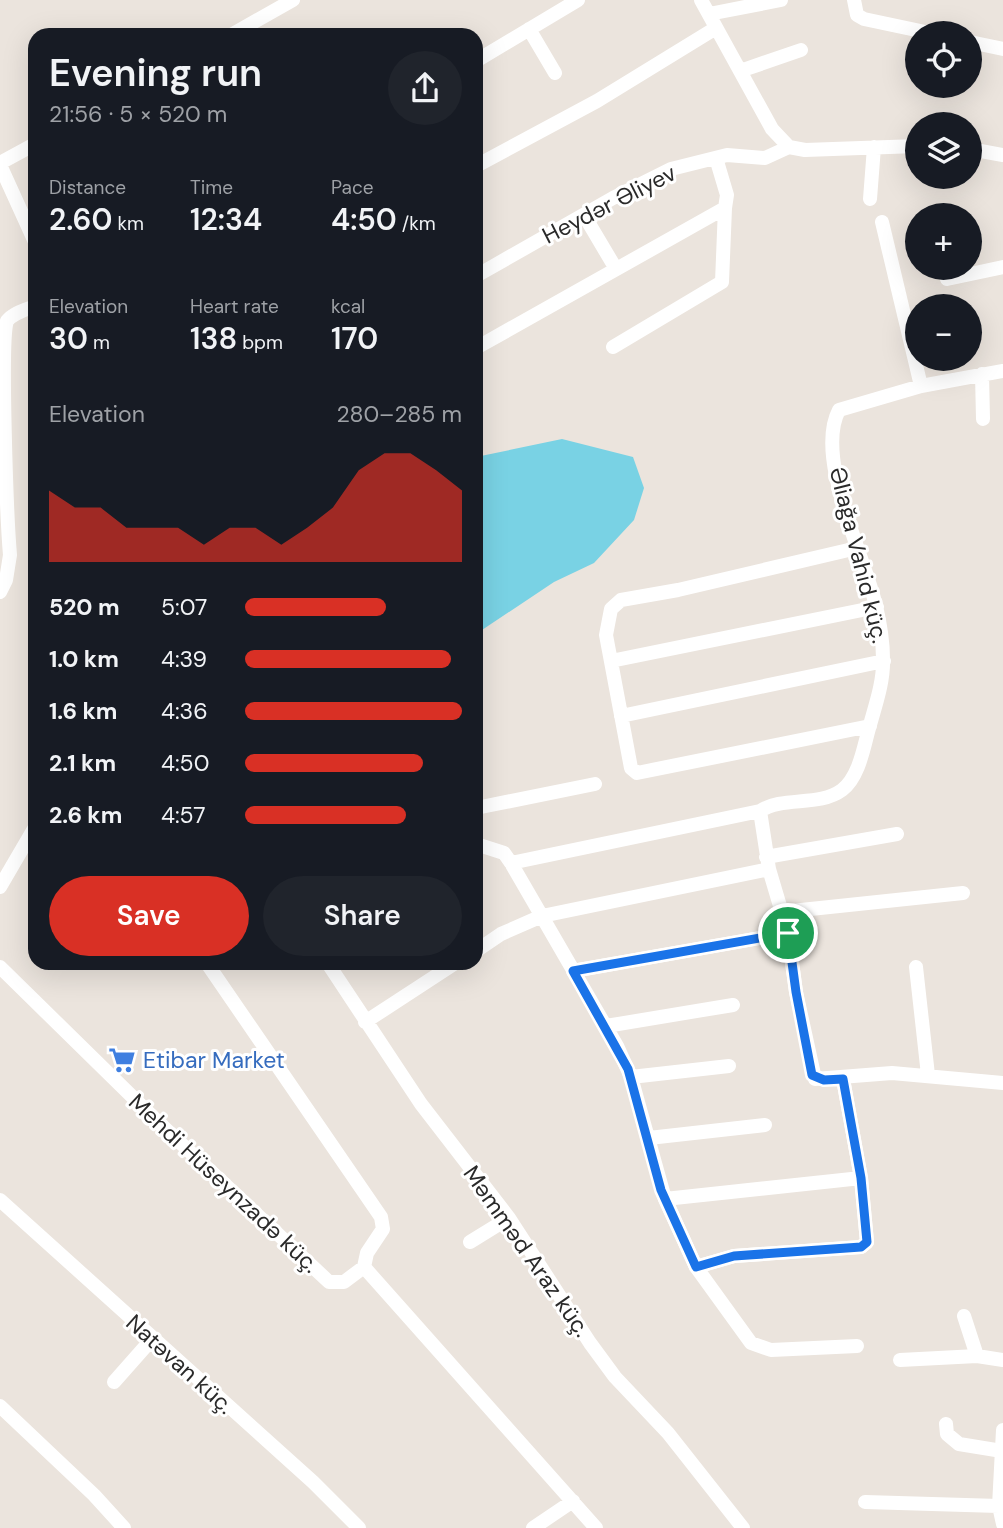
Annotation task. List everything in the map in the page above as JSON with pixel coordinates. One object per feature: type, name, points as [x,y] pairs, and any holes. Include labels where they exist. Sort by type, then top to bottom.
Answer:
[{"type":"street","points":[[244,28],[293,0]]},
{"type":"street","points":[[483,57],[578,0]]},
{"type":"street","points":[[701,0],[772,129],[789,147],[805,150],[905,146]]},
{"type":"street","points":[[709,14],[781,0]]},
{"type":"street","points":[[854,0],[857,15],[864,19],[905,28]]},
{"type":"street","points":[[483,162],[597,101],[716,28]]},
{"type":"street","points":[[529,29],[555,73]]},
{"type":"street","points":[[982,45],[1003,49]]},
{"type":"street","points":[[740,71],[801,50]]},
{"type":"street","name":"Heydər Əliyev","points":[[483,272],[671,169],[727,155],[765,158],[789,147]]},
{"type":"street","points":[[870,199],[874,147]]},
{"type":"street","points":[[28,148],[0,164],[28,226]]},
{"type":"street","points":[[982,151],[1003,155]]},
{"type":"street","points":[[613,347],[722,282],[727,195],[716,158]]},
{"type":"street","points":[[483,344],[725,208]]},
{"type":"street","points":[[584,215],[616,269]]},
{"type":"street","points":[[882,222],[921,386]]},
{"type":"street","points":[[982,272],[1003,267]]},
{"type":"street","points":[[0,592],[9,562],[3,502],[2,334],[5,323],[14,314],[28,309]]},
{"type":"street","name":"Əliağa Vahid küç.","points":[[760,811],[841,791],[856,771],[870,726],[884,660],[877,607],[838,479],[834,420],[839,410],[921,386],[1003,371]]},
{"type":"street","points":[[982,374],[983,418]]},
{"type":"street","points":[[857,548],[678,590],[621,600],[611,609],[606,635],[631,768],[642,773],[870,726]]},
{"type":"street","points":[[611,661],[877,607]]},
{"type":"street","points":[[621,716],[884,660]]},
{"type":"street","points":[[483,807],[595,784]]},
{"type":"street","points":[[511,863],[760,811],[768,863],[788,933],[812,1075],[824,1080],[892,1073],[1003,1083]]},
{"type":"street","points":[[483,946],[501,934],[542,916],[897,834]]},
{"type":"street","points":[[0,887],[28,839]]},
{"type":"street","points":[[483,846],[503,853],[511,863],[606,1026],[631,1077],[665,1199],[696,1267],[751,1343],[760,1349],[857,1346]]},
{"type":"street","points":[[782,912],[963,893]]},
{"type":"street","points":[[573,971],[788,933]]},
{"type":"street","name":"Mehdi Hüseynzadə küç.","points":[[0,967],[329,1282],[345,1282],[364,1267]]},
{"type":"street","points":[[916,967],[929,1075]]},
{"type":"street","points":[[212,970],[382,1217],[383,1229],[368,1253],[364,1267],[596,1528]]},
{"type":"street","name":"Məmməd Araz küç.","points":[[332,970],[421,1104],[509,1218],[615,1377],[668,1433],[743,1528]]},
{"type":"street","points":[[365,1022],[445,970]]},
{"type":"street","points":[[606,1026],[733,1004]]},
{"type":"street","points":[[631,1077],[729,1066]]},
{"type":"street","points":[[696,1267],[734,1256],[861,1247],[867,1242],[868,1230],[861,1178],[843,1079]]},
{"type":"street","points":[[649,1138],[765,1125]]},
{"type":"street","points":[[665,1199],[861,1178]]},
{"type":"street","name":"Natəvan küç.","points":[[0,1200],[313,1482],[359,1528]]},
{"type":"street","points":[[470,1242],[509,1218]]},
{"type":"street","points":[[964,1315],[977,1356]]},
{"type":"street","points":[[114,1382],[152,1339]]},
{"type":"street","points":[[900,1360],[977,1356],[1003,1360]]},
{"type":"street","points":[[0,1406],[58,1459],[124,1528]]},
{"type":"street","points":[[946,1424],[947,1434],[959,1444],[1002,1451]]},
{"type":"street","points":[[1003,1430],[999,1506],[1003,1524]]},
{"type":"street","points":[[533,1528],[573,1501]]},
{"type":"street","points":[[865,1502],[999,1506]]},
{"type":"water","points":[[562,439],[633,457],[644,488],[634,520],[594,563],[554,582],[483,629],[483,456]]},
{"type":"place","name":"Etibar Market","points":[[122,1060]]},
{"type":"route","points":[[788,933],[812,1075],[815,1079],[843,1079],[861,1178],[868,1230],[867,1242],[861,1247],[734,1256],[696,1267],[661,1190],[649,1138],[628,1069],[617,1045],[573,971],[788,933]]}]
